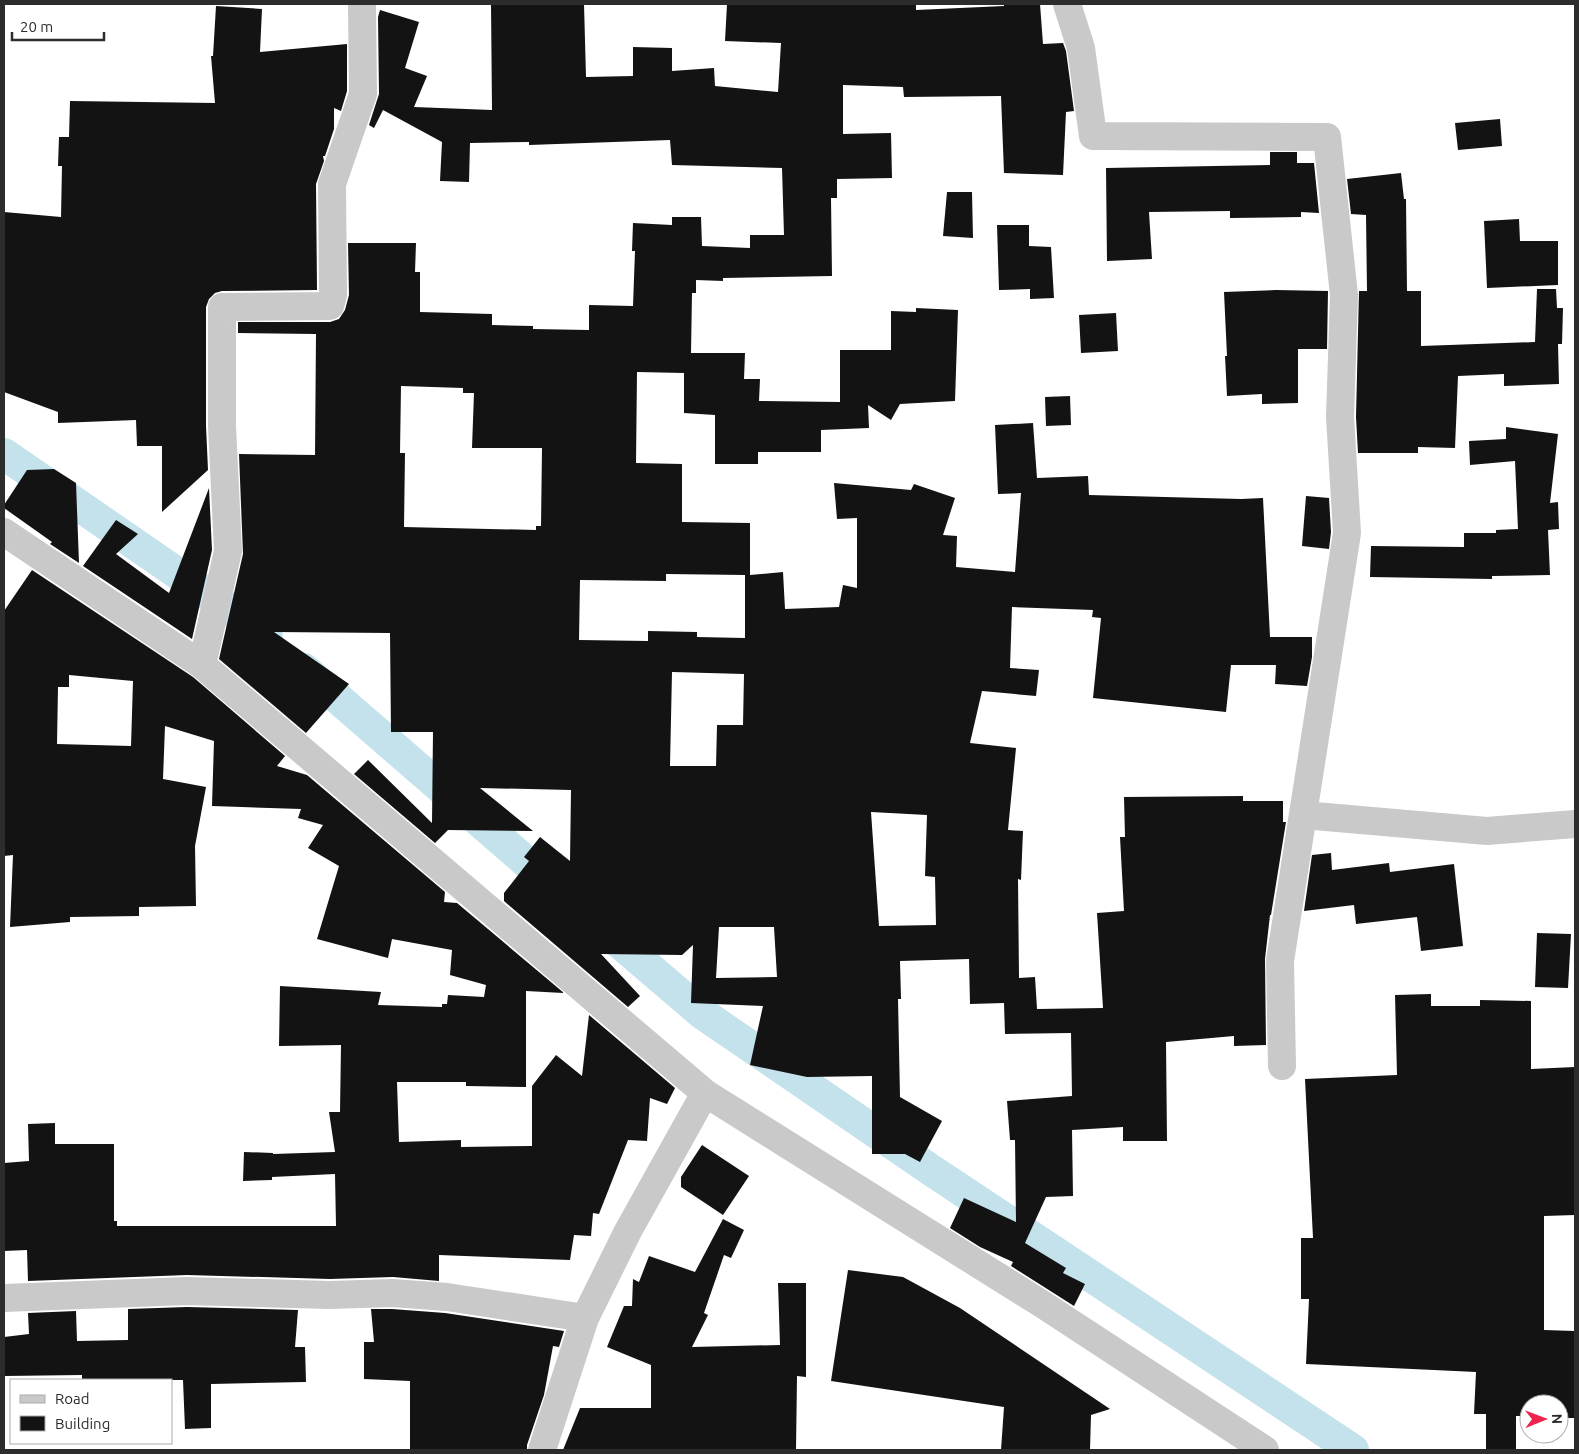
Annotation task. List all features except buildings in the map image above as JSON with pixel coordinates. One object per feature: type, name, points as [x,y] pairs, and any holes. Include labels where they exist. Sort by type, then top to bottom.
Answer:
[{"type":"street","points":[[202,664],[228,551],[222,426],[222,307],[330,306],[332,295],[332,184],[363,94],[362,4]]},
{"type":"street","points":[[1067,4],[1081,48],[1093,136],[1327,138],[1344,295],[1340,417],[1347,532],[1280,961],[1282,1066]]},
{"type":"street","points":[[4,532],[202,664],[705,1093],[1042,1304],[1265,1450]]},
{"type":"street","points":[[1303,815],[1487,831],[1575,824]]},
{"type":"street","points":[[542,1450],[586,1318],[628,1231],[705,1093]]},
{"type":"street","points":[[4,1298],[187,1291],[330,1295],[392,1293],[447,1297],[586,1318]]},
{"type":"waterway","points":[[4,454],[257,628],[267,637]]},
{"type":"waterway","points":[[304,669],[561,892]]},
{"type":"waterway","points":[[600,926],[703,1014],[931,1170],[1353,1450]]}]
